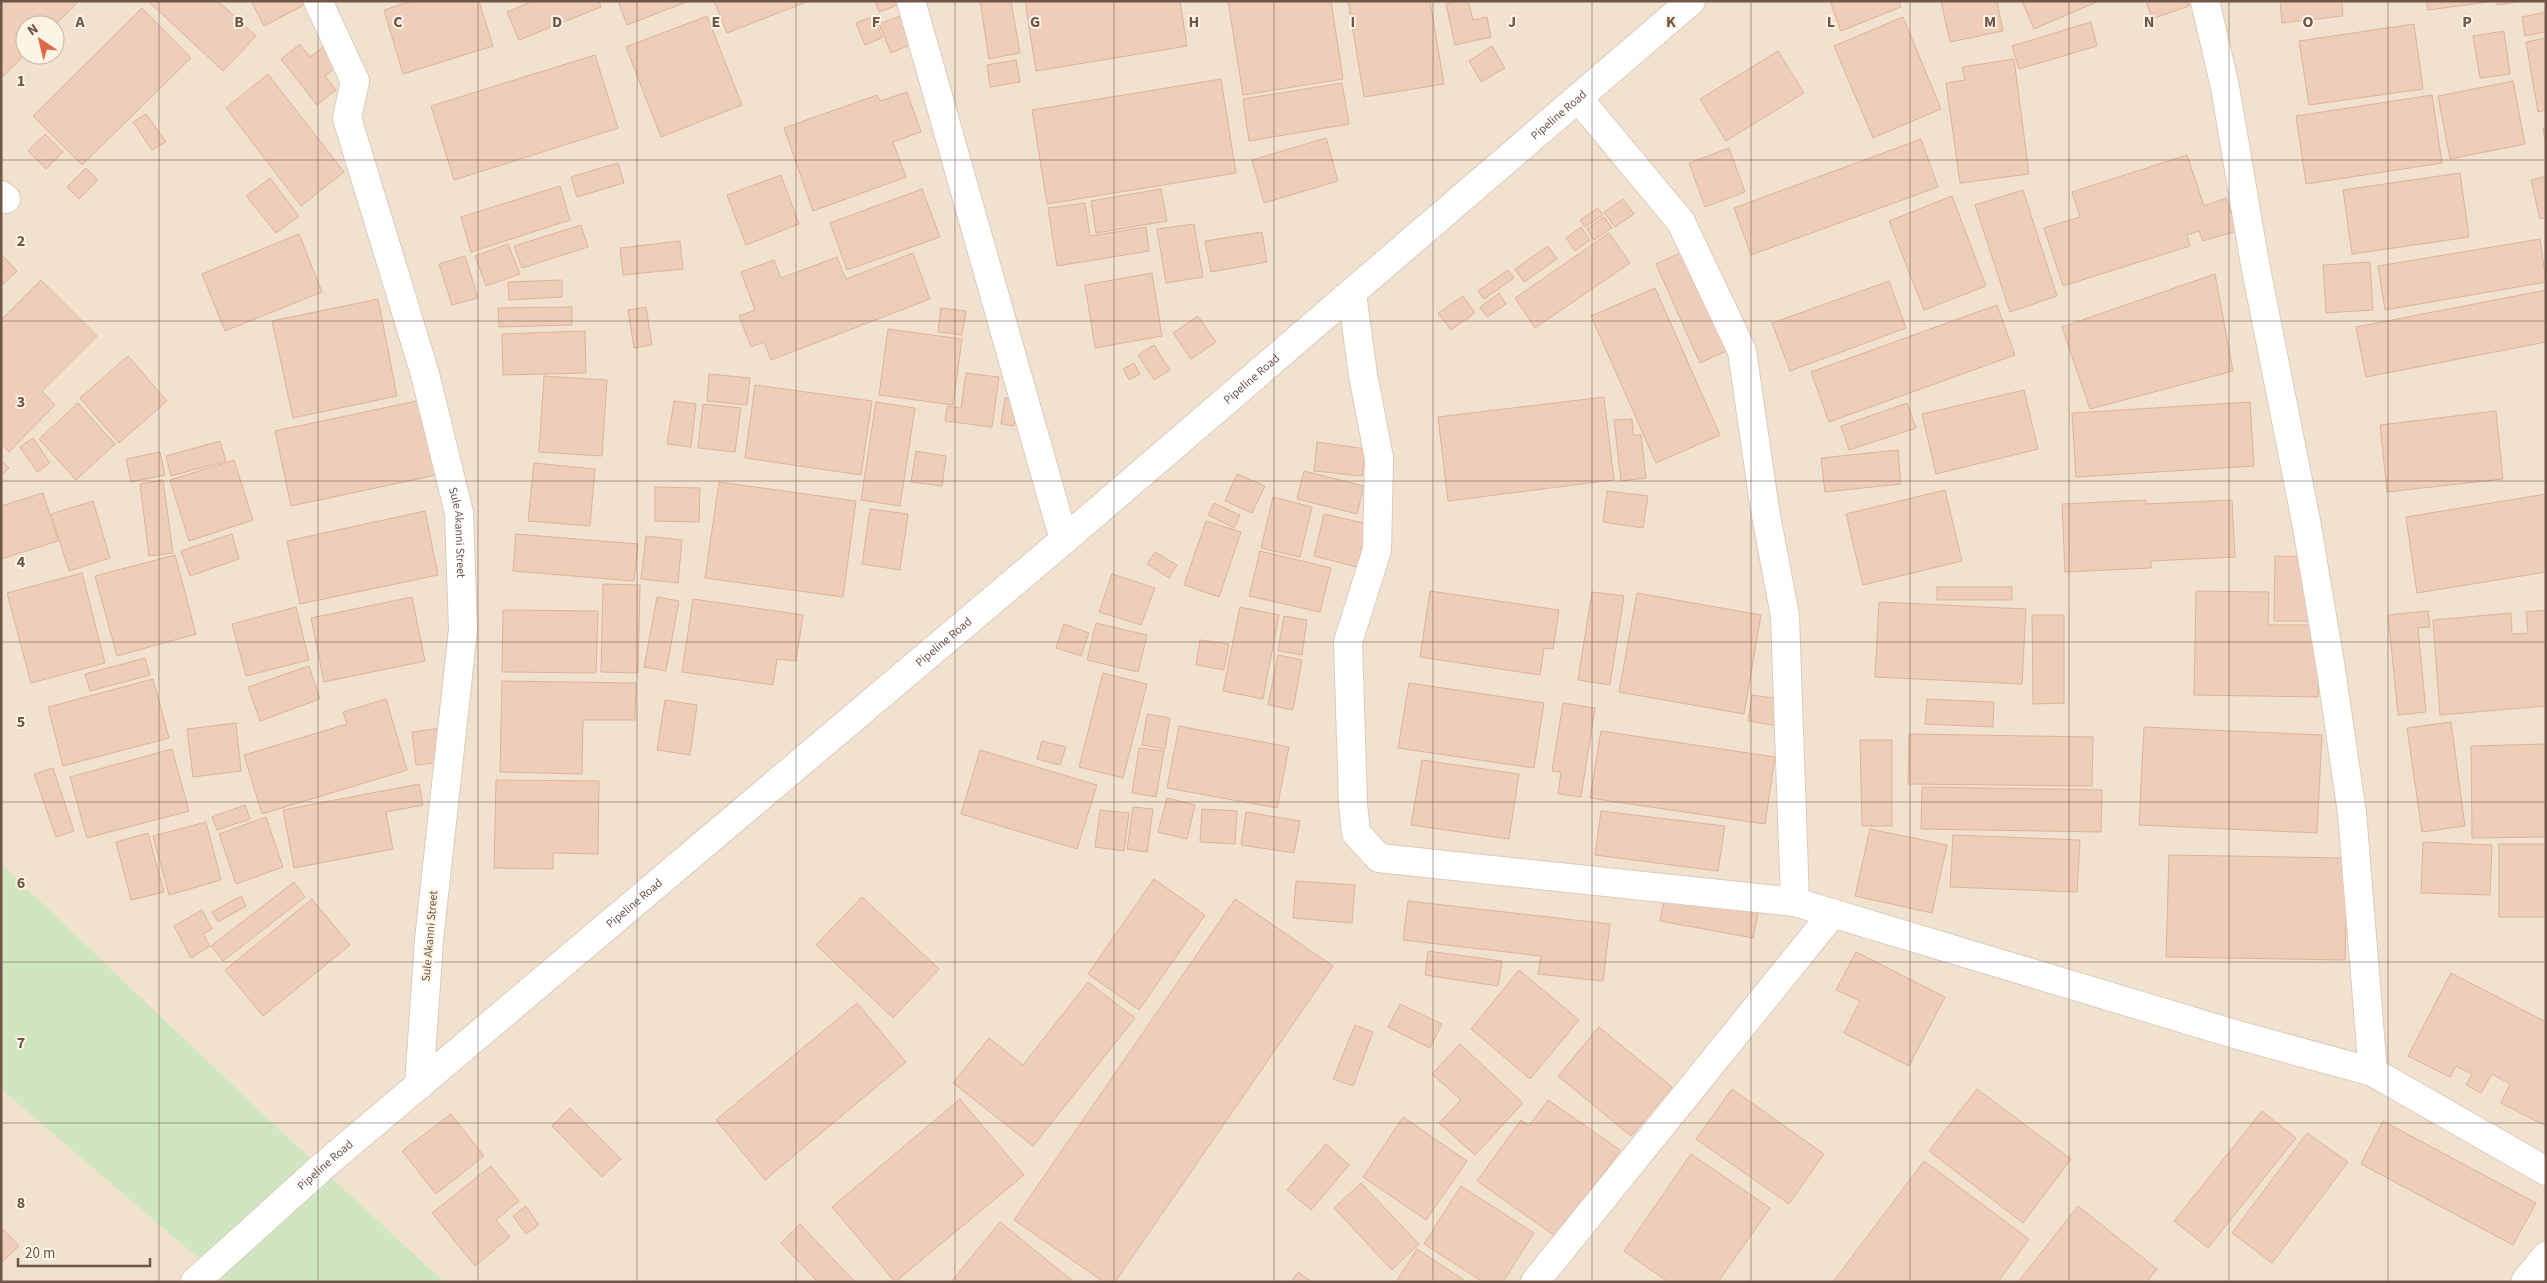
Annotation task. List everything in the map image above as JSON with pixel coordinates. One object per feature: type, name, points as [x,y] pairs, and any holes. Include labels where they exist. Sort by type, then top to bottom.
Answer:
[{"type":"street","name":"Sule Akanni Street","points":[[318,1],[355,81],[347,118],[425,374],[458,513],[463,630],[429,940],[419,1086]]},
{"type":"street","points":[[911,1],[1064,540]]},
{"type":"street","name":"Pipeline Road","points":[[202,1275],[322,1167],[1064,540],[1691,1]]},
{"type":"street","points":[[2205,1],[2225,87],[2255,264],[2306,521],[2330,663],[2352,813],[2372,1072]]},
{"type":"street","points":[[1578,98],[1681,222],[1742,352],[1765,510],[1785,616],[1795,902]]},
{"type":"street","points":[[1352,294],[1363,374],[1379,458],[1377,550],[1348,642],[1356,833],[1379,858],[1795,902],[2238,1035],[2372,1072],[2546,1171]]},
{"type":"street","points":[[1535,1282],[1833,913]]},
{"type":"street","points":[[2525,1282],[2546,1256]]},
{"type":"shaded area","points":[[1,1],[2546,1],[2546,1282],[1,1282]]},
{"type":"green space","points":[[1,864],[272,1123],[444,1282],[226,1282],[1,1089]]},
{"type":"building","points":[[1,1],[79,1],[65,15],[15,15],[15,65],[1,78]]},
{"type":"building","points":[[148,1],[218,1],[256,36],[223,71]]},
{"type":"building","points":[[251,1],[309,1],[310,2],[264,26]]},
{"type":"building","points":[[411,1],[479,1],[493,46],[403,74],[384,10]]},
{"type":"building","points":[[533,1],[599,1],[601,7],[519,40],[507,12]]},
{"type":"building","points":[[618,1],[689,1],[627,25]]},
{"type":"building","points":[[714,1],[809,1],[727,33]]},
{"type":"building","points":[[875,1],[898,1],[900,4],[879,12]]},
{"type":"building","points":[[980,1],[1011,1],[1020,53],[989,59]]},
{"type":"building","points":[[1025,1],[1180,1],[1187,46],[1036,71]]},
{"type":"building","points":[[1228,1],[1331,1],[1343,79],[1243,95]]},
{"type":"building","points":[[1348,1],[1430,1],[1444,84],[1364,97]]},
{"type":"building","points":[[1468,1],[1473,20],[1487,17],[1491,37],[1455,45],[1446,4]]},
{"type":"building","points":[[1830,1],[1899,1],[1901,7],[1841,31]]},
{"type":"building","points":[[1941,1],[1997,1],[2003,31],[1950,42]]},
{"type":"building","points":[[2022,1],[2099,1],[2034,29]]},
{"type":"building","points":[[2146,1],[2188,1],[2189,6],[2152,19]]},
{"type":"building","points":[[2280,1],[2342,1],[2343,16],[2282,23]]},
{"type":"building","points":[[2426,1],[2489,1],[2489,2],[2428,10]]},
{"type":"building","points":[[2497,1],[2524,1],[2497,5]]},
{"type":"building","points":[[142,8],[191,58],[82,165],[33,116]]},
{"type":"building","points":[[2546,12],[2546,32],[2525,36],[2522,17]]},
{"type":"building","points":[[903,15],[914,43],[891,53],[879,24]]},
{"type":"building","points":[[707,16],[742,105],[661,137],[626,47]]},
{"type":"building","points":[[874,16],[882,38],[865,45],[856,23]]},
{"type":"building","points":[[1903,17],[1941,109],[1873,138],[1834,46]]},
{"type":"building","points":[[2091,22],[2097,46],[2019,69],[2012,46]]},
{"type":"building","points":[[2414,24],[2423,89],[2309,105],[2299,41]]},
{"type":"building","points":[[2504,31],[2510,74],[2480,78],[2473,36]]},
{"type":"building","points":[[2546,38],[2546,110],[2538,112],[2526,42]]},
{"type":"building","points":[[300,44],[310,57],[323,47],[338,66],[325,76],[336,90],[317,105],[281,59]]},
{"type":"building","points":[[1492,46],[1505,68],[1481,82],[1469,61]]},
{"type":"building","points":[[1778,51],[1804,93],[1726,141],[1700,99]]},
{"type":"building","points":[[595,55],[618,128],[454,180],[431,106]]},
{"type":"building","points":[[2014,59],[2029,174],[1960,183],[1946,83],[1965,80],[1962,67]]},
{"type":"building","points":[[1016,60],[1020,82],[990,87],[987,65]]},
{"type":"building","points":[[268,74],[344,172],[301,206],[226,108]]},
{"type":"building","points":[[1221,79],[1236,173],[1047,204],[1032,110]]},
{"type":"building","points":[[2513,81],[2525,144],[2450,159],[2438,96]]},
{"type":"building","points":[[1342,83],[1349,124],[1249,141],[1243,99]]},
{"type":"building","points":[[907,92],[921,132],[893,142],[906,177],[813,211],[784,128],[877,95],[880,101]]},
{"type":"building","points":[[2432,95],[2442,163],[2306,184],[2296,116]]},
{"type":"building","points":[[146,114],[166,142],[152,150],[133,122]]},
{"type":"building","points":[[2543,128],[2546,128],[2546,147]]},
{"type":"building","points":[[45,134],[63,152],[46,169],[28,151]]},
{"type":"building","points":[[1326,138],[1338,181],[1264,203],[1252,160]]},
{"type":"building","points":[[1921,139],[1938,187],[1751,255],[1734,208]]},
{"type":"building","points":[[1729,148],[1745,192],[1705,207],[1689,163]]},
{"type":"building","points":[[2187,155],[2204,206],[2226,198],[2237,231],[2203,241],[2199,231],[2187,235],[2190,246],[2063,286],[2044,228],[2080,217],[2072,192]]},
{"type":"building","points":[[618,163],[624,183],[577,197],[571,177]]},
{"type":"building","points":[[86,168],[98,180],[79,199],[67,187]]},
{"type":"building","points":[[2460,173],[2469,237],[2352,254],[2343,190]]},
{"type":"building","points":[[781,175],[799,224],[746,245],[727,195]]},
{"type":"building","points":[[2546,176],[2546,217],[2540,219],[2531,180]]},
{"type":"building","points":[[270,178],[299,216],[276,233],[246,196]]},
{"type":"building","points":[[560,186],[570,220],[471,252],[461,217]]},
{"type":"building","points":[[922,189],[940,237],[847,270],[830,223]]},
{"type":"building","points":[[1161,189],[1167,221],[1096,233],[1091,201]]},
{"type":"building","points":[[2023,190],[2057,296],[2010,312],[1975,205]]},
{"type":"building","points":[[1952,196],[1986,286],[1924,310],[1889,221]]},
{"type":"building","points":[[1623,199],[1634,214],[1615,227],[1604,212]]},
{"type":"building","points":[[1085,203],[1090,236],[1146,227],[1149,251],[1057,266],[1048,208]]},
{"type":"building","points":[[1598,208],[1603,215],[1585,227],[1580,220]]},
{"type":"building","points":[[1604,217],[1612,228],[1594,240],[1587,229]]},
{"type":"building","points":[[1194,224],[1203,277],[1166,283],[1157,229]]},
{"type":"building","points":[[581,225],[588,247],[522,268],[514,246]]},
{"type":"building","points":[[1581,227],[1590,240],[1575,251],[1566,238]]},
{"type":"building","points":[[1262,232],[1267,262],[1211,272],[1205,241]]},
{"type":"building","points":[[1609,233],[1630,263],[1535,328],[1515,298]]},
{"type":"building","points":[[299,234],[322,292],[225,331],[202,274]]},
{"type":"building","points":[[2540,239],[2546,282],[2385,310],[2378,266]]},
{"type":"building","points":[[680,241],[683,269],[623,275],[620,248]]},
{"type":"building","points":[[508,244],[520,274],[486,286],[475,256]]},
{"type":"building","points":[[1548,246],[1557,259],[1524,282],[1515,269]]},
{"type":"building","points":[[1689,249],[1733,348],[1700,363],[1656,264]]},
{"type":"building","points":[[913,253],[930,299],[771,360],[764,342],[751,347],[739,316],[755,310],[741,272],[774,260],[781,278],[837,257],[846,279]]},
{"type":"building","points":[[1,254],[17,271],[1,286]]},
{"type":"building","points":[[465,256],[478,298],[452,305],[439,264]]},
{"type":"building","points":[[2370,262],[2373,310],[2326,313],[2323,265]]},
{"type":"building","points":[[1508,270],[1514,278],[1484,299],[1478,291]]},
{"type":"building","points":[[1152,273],[1162,336],[1095,348],[1085,285]]},
{"type":"building","points":[[2215,274],[2233,371],[2090,409],[2062,327]]},
{"type":"building","points":[[41,280],[97,336],[42,391],[55,405],[9,452],[1,444],[1,320]]},
{"type":"building","points":[[562,280],[562,297],[509,300],[508,282]]},
{"type":"building","points":[[1889,281],[1906,328],[1790,371],[1772,323]]},
{"type":"building","points":[[1655,288],[1720,435],[1656,463],[1591,316]]},
{"type":"building","points":[[2546,290],[2546,342],[2366,377],[2356,327]]},
{"type":"building","points":[[1499,293],[1506,304],[1487,317],[1480,307]]},
{"type":"building","points":[[1463,296],[1475,313],[1451,330],[1438,313]]},
{"type":"building","points":[[378,299],[397,396],[293,418],[272,321]]},
{"type":"building","points":[[1997,305],[2015,355],[1829,422],[1811,372]]},
{"type":"building","points":[[572,307],[572,325],[499,327],[498,308]]},
{"type":"building","points":[[646,307],[652,345],[634,348],[628,310]]},
{"type":"building","points":[[941,308],[966,311],[962,335],[938,332]]},
{"type":"building","points":[[1198,316],[1216,342],[1191,359],[1173,333]]},
{"type":"building","points":[[888,329],[962,339],[953,405],[879,395]]},
{"type":"building","points":[[585,331],[586,373],[503,375],[502,334]]},
{"type":"building","points":[[1154,345],[1170,370],[1154,380],[1138,355]]},
{"type":"building","points":[[128,356],[167,401],[119,443],[80,398]]},
{"type":"building","points":[[1134,363],[1140,374],[1129,380],[1123,369]]},
{"type":"building","points":[[966,373],[999,377],[992,427],[945,421],[947,406],[961,408]]},
{"type":"building","points":[[709,374],[750,378],[747,405],[707,401]]},
{"type":"building","points":[[544,376],[607,380],[602,456],[539,452]]},
{"type":"building","points":[[755,385],[872,401],[861,475],[745,458]]},
{"type":"building","points":[[2024,390],[2038,449],[1936,474],[1922,414]]},
{"type":"building","points":[[1604,397],[1614,480],[1448,501],[1438,417]]},
{"type":"building","points":[[1005,398],[1018,399],[1014,426],[1001,424]]},
{"type":"building","points":[[426,399],[441,474],[291,506],[275,431]]},
{"type":"building","points":[[674,401],[696,404],[691,447],[667,444]]},
{"type":"building","points":[[876,402],[915,408],[900,506],[861,500]]},
{"type":"building","points":[[2250,402],[2254,466],[2076,477],[2072,413]]},
{"type":"building","points":[[78,403],[115,444],[76,480],[39,439]]},
{"type":"building","points":[[1907,403],[1916,428],[1849,450],[1841,426]]},
{"type":"building","points":[[703,404],[741,408],[735,452],[698,448]]},
{"type":"building","points":[[2496,411],[2503,479],[2387,492],[2380,425]]},
{"type":"building","points":[[1632,419],[1633,435],[1641,435],[1646,478],[1621,481],[1614,420]]},
{"type":"building","points":[[33,438],[50,463],[37,472],[20,447]]},
{"type":"building","points":[[220,441],[226,461],[171,476],[166,456]]},
{"type":"building","points":[[1317,442],[1366,449],[1362,476],[1314,471]]},
{"type":"building","points":[[1898,450],[1901,484],[1825,492],[1821,458]]},
{"type":"building","points":[[916,451],[946,456],[942,486],[911,482]]},
{"type":"building","points":[[160,452],[165,475],[131,482],[126,459]]},
{"type":"building","points":[[1,460],[9,468],[1,476]]},
{"type":"building","points":[[234,460],[253,520],[189,541],[170,480]]},
{"type":"building","points":[[534,463],[595,469],[590,526],[528,521]]},
{"type":"building","points":[[1304,471],[1364,486],[1357,514],[1297,499]]},
{"type":"building","points":[[1237,474],[1265,486],[1252,513],[1225,501]]},
{"type":"building","points":[[163,480],[173,553],[149,556],[140,484]]},
{"type":"building","points":[[719,482],[856,501],[843,597],[705,578]]},
{"type":"building","points":[[655,487],[700,488],[699,522],[655,521]]},
{"type":"building","points":[[1945,490],[1962,561],[1863,585],[1846,514]]},
{"type":"building","points":[[1607,491],[1648,496],[1643,528],[1603,522]]},
{"type":"building","points":[[43,493],[58,541],[1,559],[1,506]]},
{"type":"building","points":[[2546,494],[2546,572],[2417,593],[2406,517]]},
{"type":"building","points":[[1273,497],[1312,507],[1300,557],[1261,548]]},
{"type":"building","points":[[2146,500],[2146,504],[2232,500],[2235,557],[2151,561],[2151,568],[2065,572],[2062,504]]},
{"type":"building","points":[[93,501],[110,558],[69,571],[51,514]]},
{"type":"building","points":[[1214,503],[1240,515],[1234,528],[1208,515]]},
{"type":"building","points":[[870,509],[908,514],[900,570],[862,564]]},
{"type":"building","points":[[425,511],[438,575],[300,604],[287,541]]},
{"type":"building","points":[[1324,514],[1368,524],[1357,567],[1314,556]]},
{"type":"building","points":[[1206,521],[1241,532],[1219,597],[1184,585]]},
{"type":"building","points":[[232,534],[239,559],[190,576],[181,551]]},
{"type":"building","points":[[516,534],[638,544],[634,581],[513,571]]},
{"type":"building","points":[[646,536],[682,540],[678,583],[641,579]]},
{"type":"building","points":[[1260,551],[1331,568],[1320,612],[1249,596]]},
{"type":"building","points":[[1155,552],[1177,565],[1169,578],[1147,564]]},
{"type":"building","points":[[175,555],[196,634],[117,656],[95,576]]},
{"type":"building","points":[[2275,556],[2308,557],[2308,621],[2274,621]]},
{"type":"building","points":[[82,573],[105,663],[31,683],[7,593]]},
{"type":"building","points":[[1112,574],[1155,588],[1141,625],[1099,612]]},
{"type":"building","points":[[603,584],[640,585],[638,673],[601,672]]},
{"type":"building","points":[[1937,587],[2012,587],[2012,600],[1937,600]]},
{"type":"building","points":[[1430,591],[1559,610],[1553,649],[1544,648],[1540,675],[1420,657]]},
{"type":"building","points":[[2196,591],[2269,592],[2268,625],[2319,625],[2318,697],[2194,695]]},
{"type":"building","points":[[1592,592],[1624,596],[1610,685],[1578,680]]},
{"type":"building","points":[[1637,593],[1761,615],[1744,714],[1619,692]]},
{"type":"building","points":[[412,597],[425,661],[324,682],[311,618]]},
{"type":"building","points":[[657,597],[679,601],[666,671],[644,667]]},
{"type":"building","points":[[693,599],[803,615],[796,661],[777,659],[773,685],[682,672]]},
{"type":"building","points":[[1879,602],[2026,609],[2022,684],[1875,677]]},
{"type":"building","points":[[296,607],[309,660],[246,676],[232,624]]},
{"type":"building","points":[[1240,607],[1279,615],[1263,699],[1223,691]]},
{"type":"building","points":[[503,610],[598,611],[596,673],[502,672]]},
{"type":"building","points":[[2546,610],[2546,706],[2440,715],[2433,620],[2511,613],[2512,634],[2528,633],[2526,612]]},
{"type":"building","points":[[2428,611],[2430,627],[2418,628],[2426,712],[2398,715],[2388,615]]},
{"type":"building","points":[[2032,615],[2064,615],[2064,703],[2033,704]]},
{"type":"building","points":[[1284,616],[1307,620],[1302,655],[1278,651]]},
{"type":"building","points":[[1096,623],[1147,635],[1138,672],[1087,660]]},
{"type":"building","points":[[1064,624],[1089,633],[1081,656],[1056,648]]},
{"type":"building","points":[[1200,640],[1229,644],[1224,670],[1196,665]]},
{"type":"building","points":[[1278,655],[1302,660],[1293,710],[1268,705]]},
{"type":"building","points":[[145,658],[150,675],[90,691],[85,674]]},
{"type":"building","points":[[309,666],[320,699],[260,721],[248,687]]},
{"type":"building","points":[[1103,673],[1147,684],[1123,778],[1079,767]]},
{"type":"building","points":[[153,679],[169,738],[63,766],[48,707]]},
{"type":"building","points":[[502,681],[636,683],[635,720],[583,720],[582,774],[500,772]]},
{"type":"building","points":[[1409,683],[1544,703],[1534,768],[1398,748]]},
{"type":"building","points":[[1752,695],[1787,700],[1783,727],[1748,721]]},
{"type":"building","points":[[386,699],[407,770],[262,814],[244,755],[347,724],[343,712]]},
{"type":"building","points":[[1927,699],[1994,702],[1993,727],[1925,724]]},
{"type":"building","points":[[665,700],[697,705],[690,755],[657,750]]},
{"type":"building","points":[[1563,703],[1595,708],[1581,797],[1558,794],[1561,772],[1552,771]]},
{"type":"building","points":[[1147,714],[1170,718],[1165,749],[1142,745]]},
{"type":"building","points":[[2451,722],[2465,826],[2422,832],[2407,728]]},
{"type":"building","points":[[236,723],[241,771],[193,777],[187,729]]},
{"type":"building","points":[[1179,726],[1289,747],[1277,808],[1167,788]]},
{"type":"building","points":[[2144,727],[2322,735],[2317,833],[2139,825]]},
{"type":"building","points":[[442,728],[446,762],[416,765],[412,732]]},
{"type":"building","points":[[1601,731],[1775,757],[1765,824],[1590,798]]},
{"type":"building","points":[[1909,734],[2093,737],[2092,786],[1908,784]]},
{"type":"building","points":[[1860,740],[1892,740],[1892,826],[1862,826]]},
{"type":"building","points":[[1042,741],[1066,747],[1060,765],[1037,759]]},
{"type":"building","points":[[2546,744],[2546,837],[2472,838],[2471,746]]},
{"type":"building","points":[[1139,748],[1164,751],[1156,797],[1132,793]]},
{"type":"building","points":[[172,749],[189,811],[87,838],[70,777]]},
{"type":"building","points":[[980,750],[1097,785],[1077,849],[961,814]]},
{"type":"building","points":[[1422,760],[1519,774],[1509,839],[1411,825]]},
{"type":"building","points":[[53,768],[74,831],[56,837],[34,774]]},
{"type":"building","points":[[496,780],[599,781],[598,854],[553,853],[553,869],[494,868]]},
{"type":"building","points":[[419,784],[423,805],[386,812],[393,849],[294,868],[283,810]]},
{"type":"building","points":[[1922,787],[2102,790],[2101,832],[1921,829]]},
{"type":"building","points":[[1167,798],[1195,805],[1187,839],[1158,832]]},
{"type":"building","points":[[245,805],[250,819],[217,830],[212,817]]},
{"type":"building","points":[[1133,807],[1153,809],[1147,852],[1127,849]]},
{"type":"building","points":[[1202,809],[1237,811],[1235,844],[1200,842]]},
{"type":"building","points":[[1100,810],[1129,813],[1124,851],[1095,847]]},
{"type":"building","points":[[1601,811],[1725,826],[1718,871],[1595,855]]},
{"type":"building","points":[[1246,812],[1300,821],[1294,853],[1241,845]]},
{"type":"building","points":[[266,817],[283,867],[236,884],[219,834]]},
{"type":"building","points":[[206,822],[221,880],[169,895],[153,836]]},
{"type":"building","points":[[1870,829],[1947,845],[1932,913],[1855,896]]},
{"type":"building","points":[[148,833],[164,892],[131,900],[116,842]]},
{"type":"building","points":[[1953,835],[2080,840],[2077,892],[1950,887]]},
{"type":"building","points":[[2423,842],[2492,845],[2490,895],[2421,893]]},
{"type":"building","points":[[2499,844],[2546,844],[2546,917],[2499,917]]},
{"type":"building","points":[[2169,855],[2347,858],[2345,960],[2166,957]]},
{"type":"building","points":[[1154,879],[1205,915],[1139,1010],[1088,974]]},
{"type":"building","points":[[1296,881],[1355,885],[1352,923],[1293,918]]},
{"type":"building","points":[[294,882],[305,897],[223,961],[211,946]]},
{"type":"building","points":[[241,896],[246,906],[218,922],[212,912]]},
{"type":"building","points":[[1665,896],[1758,913],[1753,938],[1660,921]]},
{"type":"building","points":[[862,897],[939,969],[893,1018],[816,945]]},
{"type":"building","points":[[312,899],[350,945],[263,1016],[225,970]]},
{"type":"building","points":[[1235,899],[1333,966],[1115,1282],[1104,1282],[1014,1220]]},
{"type":"building","points":[[1408,901],[1610,924],[1603,981],[1538,974],[1541,956],[1403,940]]},
{"type":"building","points":[[202,910],[212,929],[203,934],[210,946],[191,958],[174,926]]},
{"type":"building","points":[[1428,951],[1502,961],[1498,986],[1425,975]]},
{"type":"building","points":[[1856,952],[1945,997],[1909,1066],[1844,1033],[1860,1001],[1836,990]]},
{"type":"building","points":[[1519,970],[1579,1020],[1530,1079],[1471,1029]]},
{"type":"building","points":[[2451,973],[2546,1022],[2546,1126],[2501,1103],[2510,1084],[2492,1074],[2481,1093],[2466,1085],[2472,1074],[2456,1066],[2450,1077],[2408,1056]]},
{"type":"building","points":[[1088,982],[1135,1018],[1033,1146],[953,1083],[989,1038],[1023,1065]]},
{"type":"building","points":[[857,1003],[906,1062],[765,1180],[716,1120]]},
{"type":"building","points":[[1400,1004],[1442,1024],[1430,1048],[1388,1027]]},
{"type":"building","points":[[1355,1025],[1373,1032],[1353,1086],[1333,1079]]},
{"type":"building","points":[[1599,1027],[1672,1087],[1631,1136],[1558,1076]]},
{"type":"building","points":[[1460,1044],[1523,1103],[1475,1155],[1439,1123],[1461,1100],[1432,1074]]},
{"type":"building","points":[[1732,1089],[1824,1154],[1789,1204],[1696,1139]]},
{"type":"building","points":[[1977,1089],[2071,1159],[2023,1223],[1929,1151]]},
{"type":"building","points":[[960,1099],[1024,1175],[895,1282],[832,1207]]},
{"type":"building","points":[[1548,1100],[1620,1150],[1558,1238],[1477,1181],[1521,1120],[1529,1126]]},
{"type":"building","points":[[570,1108],[621,1159],[602,1177],[552,1126]]},
{"type":"building","points":[[2262,1111],[2296,1138],[2208,1248],[2174,1221]]},
{"type":"building","points":[[451,1114],[484,1156],[436,1194],[402,1151]]},
{"type":"building","points":[[1403,1117],[1467,1161],[1426,1220],[1363,1177]]},
{"type":"building","points":[[2383,1121],[2536,1203],[2513,1245],[2361,1164]]},
{"type":"building","points":[[2307,1133],[2348,1162],[2272,1263],[2232,1233]]},
{"type":"building","points":[[1326,1144],[1349,1165],[1311,1210],[1287,1190]]},
{"type":"building","points":[[1691,1154],[1770,1208],[1718,1282],[1668,1282],[1624,1251]]},
{"type":"building","points":[[1924,1161],[2029,1239],[1998,1282],[1833,1282]]},
{"type":"building","points":[[491,1166],[519,1201],[496,1220],[510,1237],[475,1266],[432,1213]]},
{"type":"building","points":[[1361,1183],[1419,1244],[1392,1270],[1334,1208]]},
{"type":"building","points":[[1461,1186],[1534,1233],[1503,1282],[1483,1282],[1424,1244]]},
{"type":"building","points":[[526,1206],[539,1225],[526,1234],[513,1216]]},
{"type":"building","points":[[2078,1206],[2157,1269],[2147,1282],[2018,1282]]},
{"type":"building","points":[[1000,1222],[1074,1282],[951,1282]]},
{"type":"building","points":[[800,1224],[855,1282],[818,1282],[781,1243]]},
{"type":"building","points":[[1,1227],[19,1246],[1,1263]]},
{"type":"building","points":[[1417,1249],[1467,1282],[1396,1282]]},
{"type":"building","points":[[1298,1272],[1312,1282],[1291,1282]]}]
